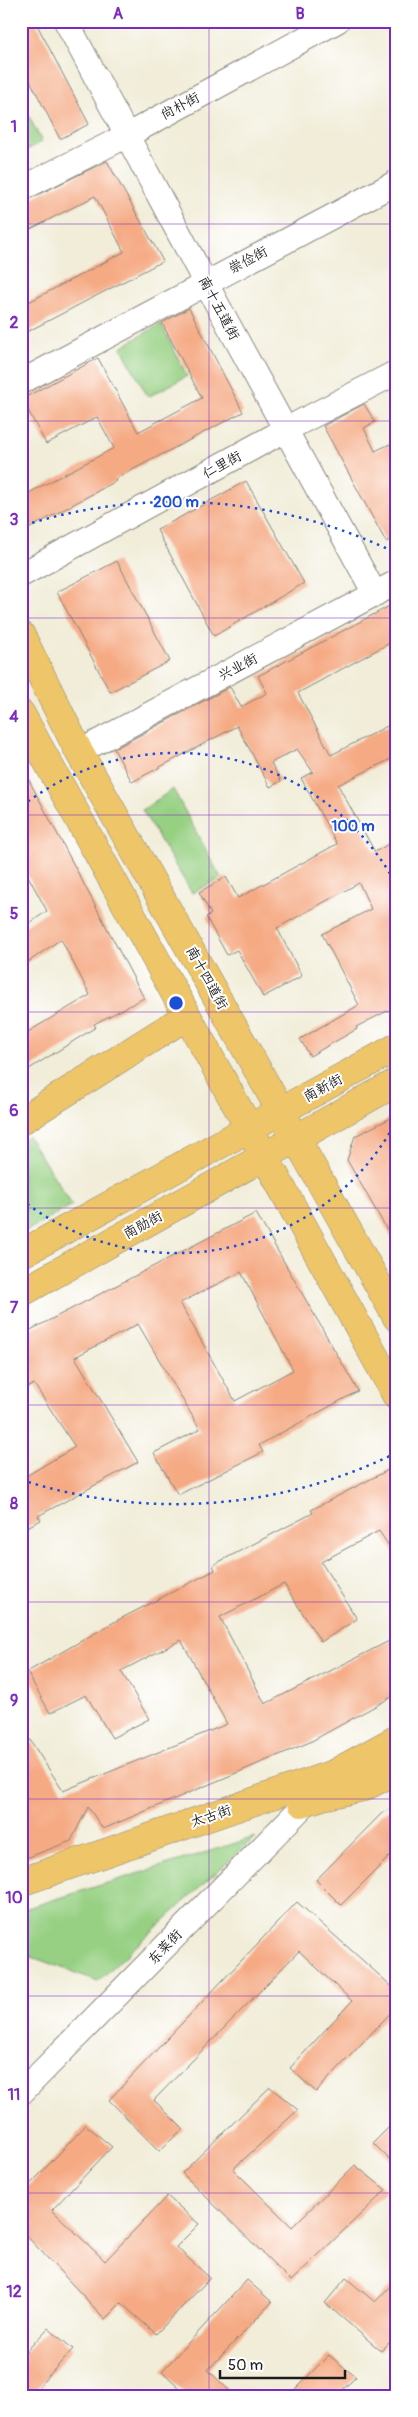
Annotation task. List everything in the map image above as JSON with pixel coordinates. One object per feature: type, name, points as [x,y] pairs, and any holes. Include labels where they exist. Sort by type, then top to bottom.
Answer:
[{"type":"main road","name":"南十四道街","points":[[21,635],[79,752],[282,1110],[397,1318]]},
{"type":"main road","points":[[21,714],[397,1397]]},
{"type":"main road","points":[[21,1121],[187,1016]]},
{"type":"main road","name":"南新街","points":[[249,1129],[397,1047]]},
{"type":"main road","points":[[264,1157],[397,1082]]},
{"type":"main road","points":[[21,1254],[249,1129]]},
{"type":"main road","name":"南勋街","points":[[21,1293],[264,1157]]},
{"type":"main road","name":"太古街","points":[[21,1882],[333,1774],[397,1739]]},
{"type":"main road","name":"太古街","points":[[21,1899],[308,1801],[364,1787],[397,1770]]},
{"type":"street","name":"南十五道街","points":[[66,21],[126,136],[375,594]]},
{"type":"street","name":"尚朴街","points":[[21,189],[126,136],[338,21]]},
{"type":"street","name":"崇俭街","points":[[21,382],[205,282],[397,182]]},
{"type":"street","name":"仁里街","points":[[21,575],[285,430],[397,372]]},
{"type":"street","name":"兴业街","points":[[79,752],[397,582]]},
{"type":"street","name":"东莱街","points":[[21,2094],[308,1801]]},
{"type":"green space","points":[[21,101],[42,142],[21,153]]},
{"type":"green space","points":[[161,324],[187,376],[148,397],[121,347]]},
{"type":"green space","points":[[173,789],[221,878],[192,893],[142,810]]},
{"type":"green space","points":[[28,1136],[72,1205],[21,1234],[21,1140]]},
{"type":"green space","points":[[255,1837],[98,1981],[21,1953],[21,1910]]},
{"type":"building","points":[[21,21],[35,21],[89,124],[60,139],[21,63]]},
{"type":"building","points":[[107,161],[163,261],[21,335],[21,306],[124,252],[95,196],[21,234],[21,203]]},
{"type":"building","points":[[189,308],[243,412],[115,479],[116,481],[21,533],[21,497],[114,448],[97,417],[46,444],[22,399],[98,358],[138,432],[202,398],[162,323]]},
{"type":"building","points":[[364,404],[375,422],[364,428],[375,451],[390,444],[397,457],[397,536],[386,542],[323,426]]},
{"type":"building","points":[[246,481],[304,583],[214,636],[157,530]]},
{"type":"building","points":[[117,561],[170,661],[110,692],[57,592]]},
{"type":"building","points":[[397,602],[397,639],[298,693],[331,755],[397,721],[397,756],[338,785],[375,852],[397,839],[397,1006],[356,1027],[357,1029],[310,1056],[300,1039],[359,1005],[322,934],[371,909],[359,883],[277,928],[302,976],[263,997],[237,950],[227,955],[206,917],[211,914],[199,892],[226,877],[238,898],[337,844],[301,778],[313,772],[297,749],[271,763],[281,781],[270,787],[237,726],[132,782],[114,749],[230,687],[241,707],[267,693],[258,676]]},
{"type":"building","points":[[21,765],[144,998],[94,1024],[96,1027],[21,1074],[21,1036],[90,995],[61,939],[21,967],[21,929],[47,911],[21,863]]},
{"type":"building","points":[[397,1115],[397,1247],[347,1160],[355,1136]]},
{"type":"building","points":[[256,1213],[358,1391],[259,1445],[263,1452],[178,1495],[154,1453],[200,1429],[138,1324],[75,1357],[138,1462],[38,1516],[41,1520],[21,1530],[21,1479],[75,1447],[34,1384],[21,1391],[21,1335]],"holes":[[[241,1272],[293,1370],[235,1401],[180,1303]]]},
{"type":"building","points":[[390,1469],[397,1480],[397,1558],[379,1531],[321,1562],[357,1619],[321,1642],[284,1584],[220,1617],[265,1704],[397,1637],[397,1694],[310,1742],[103,1829],[88,1807],[71,1841],[21,1860],[21,1726],[63,1791],[227,1724],[181,1640],[121,1671],[149,1719],[112,1738],[86,1695],[50,1713],[27,1672],[116,1621],[215,1570],[213,1565],[313,1513],[311,1510]]},
{"type":"building","points":[[397,1806],[397,1849],[341,1905],[316,1880],[382,1813]]},
{"type":"building","points":[[297,1902],[397,1991],[397,2006],[316,2092],[290,2068],[352,2001],[299,1951],[154,2100],[183,2129],[159,2151],[109,2100]]},
{"type":"building","points":[[270,2087],[298,2110],[233,2169],[292,2227],[355,2165],[386,2190],[291,2281],[182,2173]]},
{"type":"building","points":[[397,2119],[397,2167],[373,2143]]},
{"type":"building","points":[[86,2125],[112,2147],[52,2210],[105,2261],[167,2196],[199,2224],[176,2247],[210,2278],[156,2334],[121,2303],[105,2319],[21,2230],[21,2194]]},
{"type":"building","points":[[346,2278],[375,2302],[397,2279],[397,2335],[381,2351],[325,2303]]},
{"type":"building","points":[[247,2280],[272,2302],[208,2370],[235,2396],[188,2396],[162,2371]]},
{"type":"building","points":[[48,2328],[73,2349],[30,2396],[21,2396],[21,2357]]},
{"type":"building","points":[[329,2355],[356,2377],[336,2396],[288,2396]]}]
